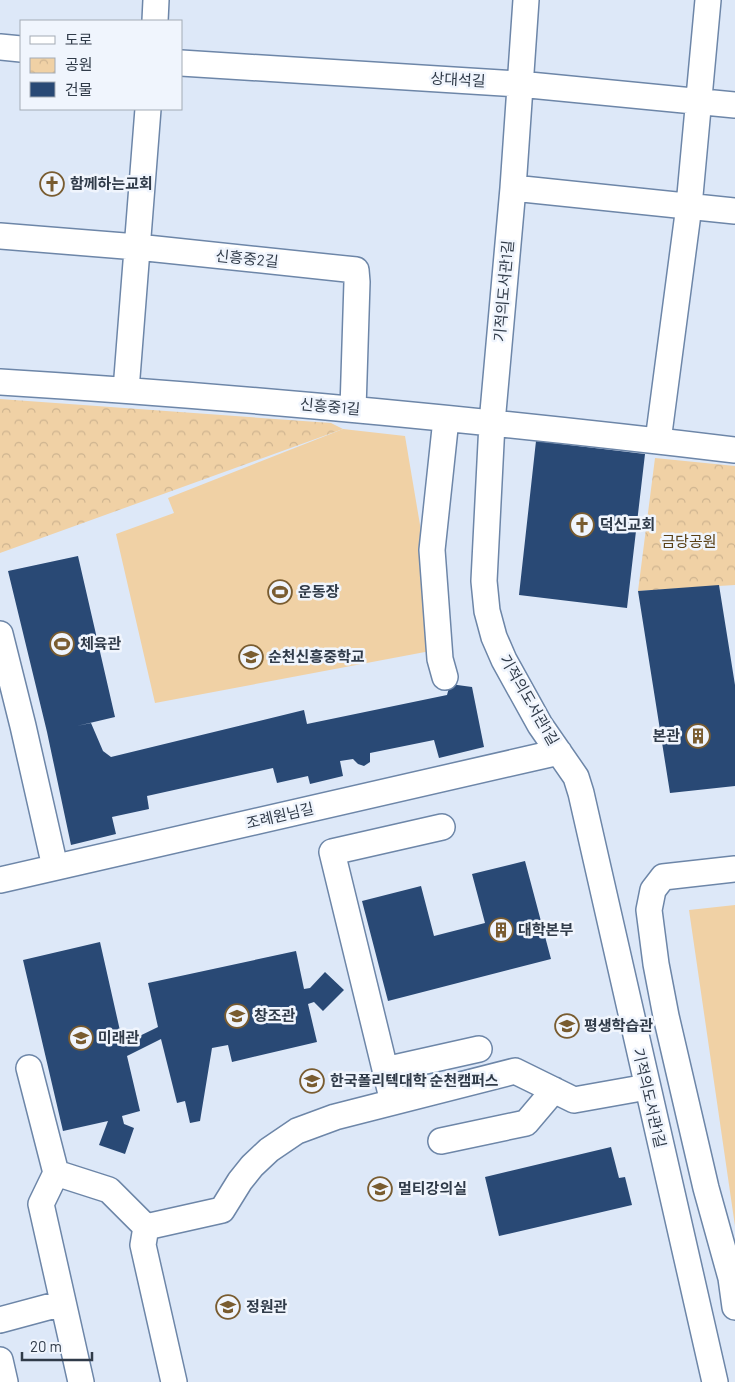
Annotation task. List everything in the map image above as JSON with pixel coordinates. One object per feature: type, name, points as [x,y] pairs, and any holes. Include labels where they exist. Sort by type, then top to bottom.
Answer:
[{"type":"street","points":[[154,20],[156,0]]},
{"type":"street","name":"기적의도서관1길","points":[[526,0],[492,423],[484,551],[487,611],[494,637],[504,660],[540,725],[576,778],[581,794],[715,1382]]},
{"type":"street","points":[[658,440],[690,206],[708,0]]},
{"type":"street","points":[[0,47],[20,49]]},
{"type":"street","name":"상대석길","points":[[182,63],[519,84],[735,105]]},
{"type":"street","points":[[126,390],[148,110]]},
{"type":"street","points":[[512,188],[735,211]]},
{"type":"street","name":"신흥중2길","points":[[0,236],[137,247],[356,270],[358,282],[353,410]]},
{"type":"street","name":"신흥중1길","points":[[0,382],[126,390],[446,418],[735,450]]},
{"type":"street","points":[[444,677],[440,659],[432,550],[446,418]]},
{"type":"street","points":[[0,634],[23,726],[54,868]]},
{"type":"street","name":"조례원님길","points":[[0,880],[559,752]]},
{"type":"street","points":[[392,1102],[332,852],[442,827]]},
{"type":"street","points":[[735,869],[663,877],[653,890],[649,910],[656,964],[666,1016],[706,1188],[731,1278],[735,1307]]},
{"type":"street","points":[[385,1070],[479,1049]]},
{"type":"street","points":[[29,1068],[56,1173],[41,1204],[80,1382]]},
{"type":"street","points":[[146,1227],[222,1210],[252,1166],[288,1136],[314,1124],[392,1102],[516,1071],[574,1100],[647,1087]]},
{"type":"street","points":[[441,1141],[526,1123],[554,1090]]},
{"type":"street","points":[[56,1173],[109,1190],[146,1227]]},
{"type":"street","points":[[146,1227],[143,1245],[174,1382]]},
{"type":"street","points":[[0,1320],[63,1304]]},
{"type":"street","points":[[0,1360],[5,1382]]},
{"type":"green space","points":[[0,399],[331,423],[343,429],[0,553]]},
{"type":"green space","name":"운동장","points":[[343,429],[405,436],[441,649],[155,703],[116,534],[174,513],[168,498]]},
{"type":"green space","name":"금당공원","points":[[655,458],[735,466],[735,585],[638,591]]},
{"type":"green space","points":[[735,905],[735,1226],[689,910]]},
{"type":"building","name":"덕신교회","points":[[536,441],[645,454],[627,608],[519,595]]},
{"type":"building","points":[[78,556],[115,717],[77,726],[91,723],[103,751],[111,757],[304,710],[307,724],[447,695],[450,684],[472,687],[484,747],[439,758],[434,740],[370,753],[370,762],[364,766],[358,764],[353,759],[340,761],[343,776],[310,784],[308,776],[277,783],[273,768],[147,796],[149,809],[112,817],[116,834],[71,845],[47,732],[8,571]]},
{"type":"building","name":"본관","points":[[719,585],[735,685],[735,786],[670,793],[638,591]]},
{"type":"building","name":"대학본부","points":[[525,861],[551,959],[388,1001],[362,901],[421,886],[434,936],[485,923],[472,874]]},
{"type":"building","points":[[100,942],[123,1044],[158,1027],[148,983],[296,951],[304,989],[310,988],[325,972],[344,990],[323,1011],[314,1002],[308,1004],[317,1042],[232,1062],[228,1045],[212,1048],[200,1121],[190,1123],[185,1101],[177,1103],[161,1039],[127,1056],[140,1111],[122,1116],[124,1124],[134,1128],[125,1154],[99,1145],[108,1121],[63,1131],[23,960]]},
{"type":"building","points":[[611,1147],[619,1178],[625,1177],[632,1205],[499,1236],[485,1177]]},
{"type":"place","name":"함께하는교회","points":[[52,184]]},
{"type":"place","name":"덕신교회","points":[[582,525]]},
{"type":"place","name":"운동장","points":[[280,592]]},
{"type":"place","name":"체육관","points":[[62,644]]},
{"type":"place","name":"순천신흥중학교","points":[[251,657]]},
{"type":"place","name":"본관","points":[[698,736]]},
{"type":"place","name":"대학본부","points":[[501,930]]},
{"type":"place","name":"창조관","points":[[237,1016]]},
{"type":"place","name":"평생학습관","points":[[567,1026]]},
{"type":"place","name":"미래관","points":[[81,1038]]},
{"type":"place","name":"한국폴리텍대학 순천캠퍼스","points":[[312,1081]]},
{"type":"place","name":"멀티강의실","points":[[380,1189]]},
{"type":"place","name":"정원관","points":[[228,1307]]}]
